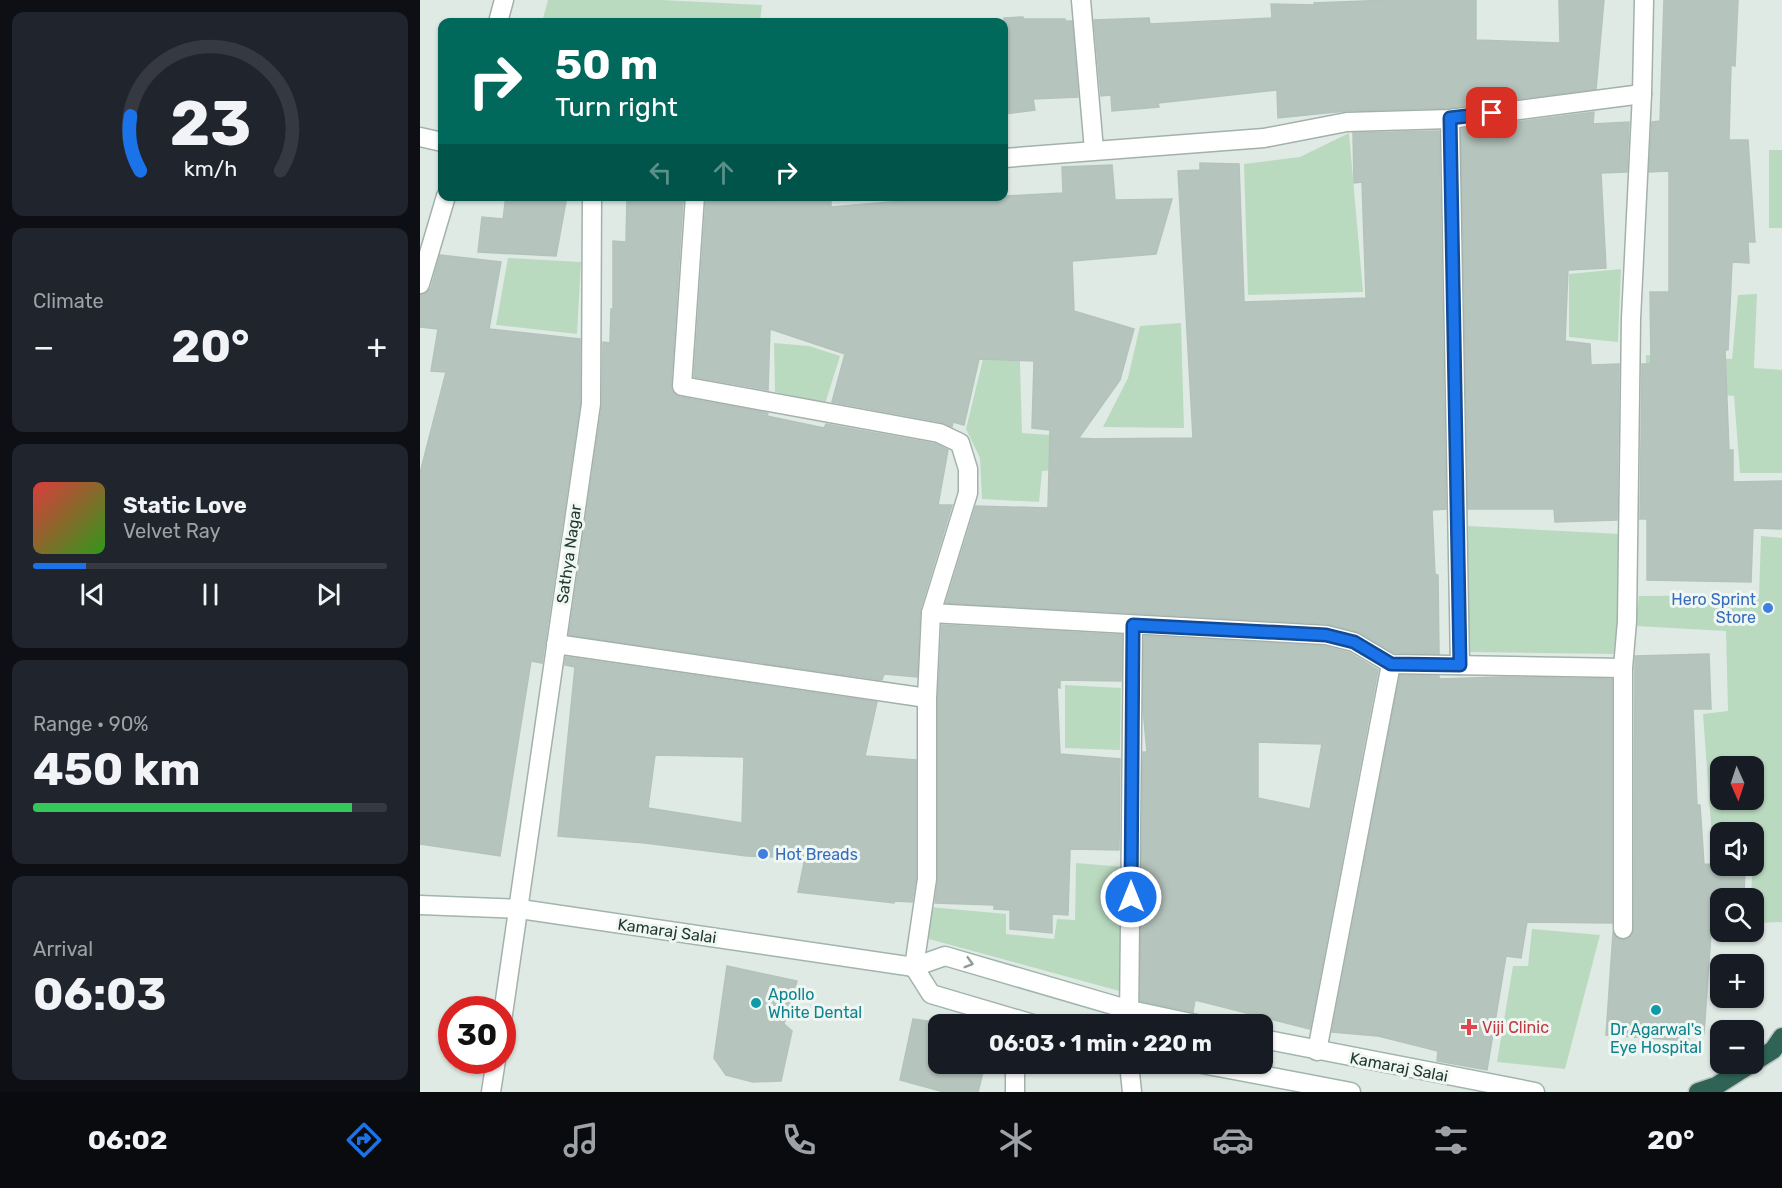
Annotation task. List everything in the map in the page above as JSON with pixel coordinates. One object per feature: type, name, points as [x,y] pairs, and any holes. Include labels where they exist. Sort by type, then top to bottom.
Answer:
[{"type":"highway","points":[[1764,1056],[1773,1050],[1782,1037]]},
{"type":"highway","points":[[1698,1092],[1716,1086],[1735,1074]]},
{"type":"street","points":[[499,18],[504,0]]},
{"type":"street","points":[[1081,0],[1094,150]]},
{"type":"street","points":[[1623,929],[1623,668],[1627,621],[1631,319],[1642,94],[1644,0]]},
{"type":"street","points":[[1008,158],[1264,138],[1347,122],[1450,118],[1642,94]]},
{"type":"street","points":[[1450,118],[1460,665]]},
{"type":"street","points":[[420,137],[438,141]]},
{"type":"street","points":[[420,284],[445,201]]},
{"type":"street","name":"Sathya Nagar","points":[[506,996],[591,404],[592,201]]},
{"type":"street","points":[[695,201],[682,386],[939,433],[960,443],[968,469],[968,493],[930,613],[927,698],[927,879],[914,967],[932,994],[997,1014]]},
{"type":"street","points":[[930,613],[1326,635],[1354,642],[1391,664],[1623,668]]},
{"type":"street","points":[[1130,1014],[1133,625]]},
{"type":"street","points":[[556,644],[927,698]]},
{"type":"street","points":[[1317,1051],[1391,664]]},
{"type":"street","name":"Kamaraj Salai","points":[[420,905],[520,909],[914,967],[945,956],[1121,1014]]},
{"type":"street","name":"Kamaraj Salai","points":[[1273,1041],[1535,1092]]},
{"type":"street","points":[[491,1092],[494,1074]]},
{"type":"street","points":[[1015,1074],[1015,1092]]},
{"type":"street","points":[[1131,1074],[1132,1092]]},
{"type":"street","name":"Kamaraj Salai","points":[[1256,1074],[1351,1092]]},
{"type":"green space","points":[[548,0],[662,0],[762,5],[760,18],[543,18]]},
{"type":"green space","points":[[1349,133],[1363,292],[1248,295],[1244,164],[1300,157]]},
{"type":"green space","points":[[1769,150],[1782,150],[1782,228],[1769,228]]},
{"type":"green space","points":[[508,258],[581,262],[577,334],[496,325]]},
{"type":"green space","points":[[1621,269],[1618,342],[1569,337],[1569,274]]},
{"type":"green space","points":[[1757,294],[1754,368],[1782,370],[1782,473],[1740,473],[1734,396],[1646,389],[1646,355],[1732,359],[1738,295]]},
{"type":"green space","points":[[1181,323],[1184,428],[1103,427],[1128,378],[1140,326]]},
{"type":"green space","points":[[990,330],[1019,331],[1022,433],[1093,438],[1110,465],[1042,471],[1039,502],[982,499],[980,458],[966,429]]},
{"type":"green space","points":[[774,343],[809,346],[840,356],[825,404],[775,392]]},
{"type":"green space","points":[[1467,526],[1620,534],[1616,654],[1469,652]]},
{"type":"green space","points":[[1761,536],[1782,538],[1782,922],[1764,923],[1764,888],[1751,888],[1752,876],[1764,876],[1764,822],[1711,822],[1703,714],[1728,711],[1726,631],[1635,626],[1639,596],[1759,595]]},
{"type":"green space","points":[[1065,685],[1121,688],[1120,750],[1065,748]]},
{"type":"green space","points":[[1076,863],[1124,867],[1123,992],[925,938],[930,907],[1006,914],[1006,934],[1054,939],[1057,919],[1075,920]]},
{"type":"green space","points":[[1532,929],[1600,935],[1565,1069],[1497,1062],[1513,966],[1528,966]]},
{"type":"building","points":[[1476,0],[1476,40],[1560,43],[1559,0],[1604,0],[1596,89],[1449,108],[1346,111],[1278,118],[1277,90],[1158,103],[1159,107],[1112,111],[1111,95],[1101,96],[1094,20],[1149,18],[1150,24],[1272,18],[1271,4],[1315,5],[1314,3]]},
{"type":"building","points":[[1664,0],[1738,0],[1735,66],[1731,65],[1729,140],[1748,140],[1755,242],[1748,242],[1749,263],[1732,262],[1728,350],[1725,350],[1729,450],[1733,450],[1733,482],[1782,481],[1782,529],[1753,528],[1751,582],[1647,580],[1647,519],[1640,519],[1642,364],[1651,364],[1650,292],[1669,292],[1669,171],[1649,172],[1652,122],[1660,121]]},
{"type":"building","points":[[1023,17],[1023,19],[1072,21],[1078,97],[1033,99],[1035,110],[1008,113],[1008,18],[1004,18]]},
{"type":"building","points":[[1594,112],[1593,124],[1629,122],[1627,172],[1601,173],[1606,268],[1568,270],[1565,341],[1590,344],[1591,365],[1619,364],[1617,520],[1555,522],[1554,509],[1468,509],[1461,129]]},
{"type":"building","points":[[1439,131],[1446,509],[1432,510],[1435,574],[1438,575],[1439,654],[1394,653],[1359,632],[1327,624],[946,603],[976,506],[1048,508],[1050,430],[1032,428],[1034,361],[979,359],[964,425],[953,422],[952,427],[941,422],[832,402],[845,354],[770,329],[768,390],[694,377],[706,201],[831,201],[831,207],[901,201],[1008,201],[1008,196],[1063,193],[1062,167],[1112,165],[1115,200],[1172,199],[1156,254],[1072,261],[1074,311],[1134,329],[1120,380],[1078,439],[1193,438],[1178,171],[1200,170],[1200,163],[1239,164],[1244,302],[1366,298],[1362,182],[1354,183],[1353,133]]},
{"type":"building","points":[[505,201],[566,201],[556,256],[478,252],[482,217],[503,219]]},
{"type":"building","points":[[627,201],[683,201],[671,385],[675,394],[680,397],[768,413],[767,416],[824,428],[826,424],[936,444],[948,450],[938,505],[952,505],[920,610],[917,677],[884,674],[882,680],[569,635],[602,406],[603,342],[610,343],[611,309],[613,309],[613,241],[626,242]]},
{"type":"building","points":[[440,255],[501,262],[489,329],[580,339],[580,403],[542,663],[531,661],[500,856],[420,844],[420,473],[446,372],[431,371],[438,329],[420,327],[420,295],[431,288]]},
{"type":"building","points":[[942,625],[1122,635],[1121,681],[1060,680],[1060,688],[1057,687],[1060,754],[1120,759],[1119,850],[1070,849],[1068,915],[1052,914],[1052,933],[1010,929],[1010,910],[994,909],[994,905],[935,903],[938,879],[938,698]]},
{"type":"building","points":[[1144,636],[1324,646],[1350,653],[1378,670],[1310,1029],[1273,1020],[1273,1014],[1251,1014],[1195,1000],[1193,1012],[1140,1001],[1143,752],[1147,752],[1143,709]],"holes":[[[1258,742],[1322,744],[1310,809],[1258,798]]]},
{"type":"building","points":[[1709,654],[1711,709],[1693,709],[1697,805],[1700,805],[1704,864],[1710,864],[1710,876],[1745,876],[1744,888],[1710,888],[1710,942],[1704,1034],[1689,1033],[1689,1041],[1606,1035],[1613,933],[1617,938],[1624,940],[1632,935],[1634,929],[1635,656]]},
{"type":"building","points":[[566,657],[877,702],[865,756],[916,760],[916,878],[912,902],[894,901],[894,903],[798,892],[805,858],[747,856],[645,843],[558,836],[575,667],[565,665]],"holes":[[[655,755],[744,757],[742,823],[648,808]]]},
{"type":"building","points":[[1400,675],[1439,676],[1439,679],[1504,677],[1612,679],[1612,923],[1527,922],[1521,958],[1506,956],[1487,1070],[1437,1061],[1438,1051],[1378,1036],[1332,1032]]},
{"type":"building","name":"Apollo White Dental","points":[[727,966],[797,981],[784,1024],[792,1031],[781,1081],[753,1082],[726,1075],[714,1058]]},
{"type":"building","points":[[913,1019],[928,1021],[928,1074],[982,1074],[978,1092],[944,1092],[900,1080]]},
{"type":"place","name":"Hero Sprint Store","points":[[1768,608]]},
{"type":"place","name":"Hot Breads","points":[[763,854]]},
{"type":"place","name":"Apollo White Dental","points":[[756,1003]]},
{"type":"place","name":"Dr Agarwal's Eye Hospital","points":[[1656,1010]]},
{"type":"place","name":"Viji Clinic","points":[[1469,1027]]},
{"type":"route","points":[[1131,897],[1133,625],[1326,635],[1354,642],[1391,664],[1460,665],[1450,118],[1492,113]]}]
